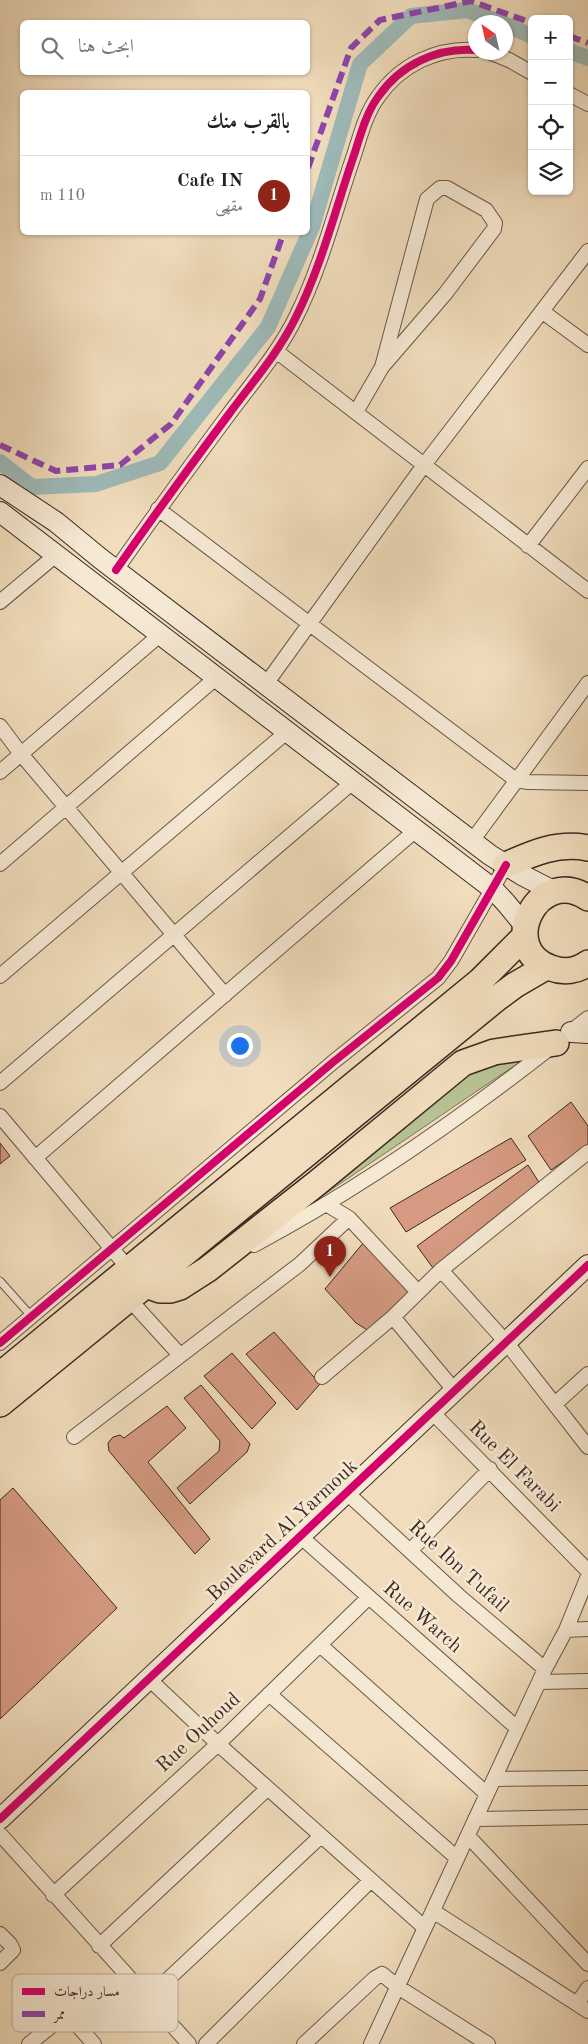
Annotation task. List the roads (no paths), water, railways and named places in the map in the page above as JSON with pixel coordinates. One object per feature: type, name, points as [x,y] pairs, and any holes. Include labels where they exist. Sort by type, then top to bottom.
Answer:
[{"type":"highway","points":[[506,865],[547,848],[570,846],[588,848]]},
{"type":"highway","points":[[0,1404],[480,981],[525,931],[532,908],[538,901],[576,892]]},
{"type":"highway","points":[[525,931],[532,954],[546,967],[565,971],[584,971]]},
{"type":"highway","points":[[0,1375],[135,1284],[496,999],[515,985],[546,967]]},
{"type":"highway","points":[[135,1284],[160,1290],[170,1290],[180,1287],[208,1269],[317,1183],[463,1063],[494,1052],[572,1036]]},
{"type":"main road","points":[[0,485],[56,522],[116,570],[472,841],[506,865],[576,892]]},
{"type":"main road","points":[[0,512],[492,889],[506,902],[525,931]]},
{"type":"main road","name":"Boulevard Al Yarmouk","points":[[0,1819],[588,1266]]},
{"type":"street","points":[[116,570],[158,509],[276,351],[295,320],[308,293],[361,135],[378,97],[393,81],[417,62],[437,52],[468,49]]},
{"type":"street","points":[[509,60],[528,71]]},
{"type":"street","points":[[573,96],[588,104]]},
{"type":"street","points":[[356,412],[382,367],[434,307],[494,229],[495,223],[486,210],[448,188],[440,188],[426,199],[382,367]]},
{"type":"street","points":[[266,684],[424,466],[588,251]]},
{"type":"street","points":[[543,312],[588,345]]},
{"type":"street","points":[[276,351],[588,591]]},
{"type":"street","points":[[528,546],[588,468]]},
{"type":"street","points":[[158,509],[516,780],[588,783]]},
{"type":"street","points":[[0,602],[56,554]]},
{"type":"street","points":[[0,772],[160,634]]},
{"type":"street","points":[[0,864],[217,677]]},
{"type":"street","points":[[472,841],[588,683]]},
{"type":"street","points":[[0,726],[21,754],[225,995]]},
{"type":"street","points":[[0,976],[288,732]]},
{"type":"street","points":[[0,1083],[354,782]]},
{"type":"street","points":[[35,1158],[416,830]]},
{"type":"street","points":[[0,1343],[332,1063],[438,978],[451,961],[506,865]]},
{"type":"street","points":[[208,1269],[326,1204],[426,1139],[572,1036],[588,1018]]},
{"type":"street","points":[[0,1116],[113,1249],[180,1354]]},
{"type":"street","points":[[322,1377],[393,1317],[441,1270],[588,1152]]},
{"type":"street","points":[[326,1204],[349,1218],[418,1292]]},
{"type":"street","points":[[74,1437],[300,1264],[349,1218]]},
{"type":"street","points":[[441,1270],[506,1342],[588,1447]]},
{"type":"street","points":[[393,1317],[455,1391]]},
{"type":"street","points":[[555,1404],[588,1374]]},
{"type":"street","name":"Rue El Farabi","points":[[432,1412],[588,1571]]},
{"type":"street","points":[[410,1551],[490,1469]]},
{"type":"street","name":"Rue Ibn Tufail","points":[[347,1493],[545,1669]]},
{"type":"street","name":"Rue Warch","points":[[300,1536],[517,1728]]},
{"type":"street","points":[[371,2044],[517,1728],[566,1630],[588,1576]]},
{"type":"street","name":"Rue Ouhoud","points":[[53,1895],[218,1744],[369,1598]]},
{"type":"street","points":[[566,1630],[588,1629]]},
{"type":"street","points":[[320,1645],[487,1794]]},
{"type":"street","points":[[149,1679],[218,1744],[425,1928]]},
{"type":"street","points":[[539,1682],[588,1681]]},
{"type":"street","points":[[269,1694],[457,1858]]},
{"type":"street","points":[[494,1779],[588,1778]]},
{"type":"street","points":[[100,1946],[268,1789]]},
{"type":"street","points":[[475,1819],[588,1818]]},
{"type":"street","points":[[0,1834],[125,1974]]},
{"type":"street","points":[[174,1974],[321,1836]]},
{"type":"street","points":[[468,1836],[588,1964]]},
{"type":"street","points":[[206,2044],[371,1880]]},
{"type":"street","points":[[433,1911],[583,2008],[588,1988]]},
{"type":"street","points":[[0,1934],[13,1950],[0,1963]]},
{"type":"street","points":[[304,2044],[379,1974],[382,1974],[398,1987],[488,2044]]},
{"type":"street","points":[[29,2044],[44,2032]]},
{"type":"street","points":[[83,2032],[94,2044]]},
{"type":"street","points":[[177,2032],[188,2044]]},
{"type":"lane","points":[[0,1281],[32,1317]]},
{"type":"waterway","points":[[310,232],[360,64],[411,16],[467,10],[480,15]]},
{"type":"waterway","points":[[513,28],[528,34]]},
{"type":"waterway","points":[[573,52],[588,58]]},
{"type":"waterway","points":[[0,462],[32,487],[96,484],[160,463],[268,327],[308,235]]},
{"type":"place","name":"Cafe IN","points":[[330,1277]]}]
